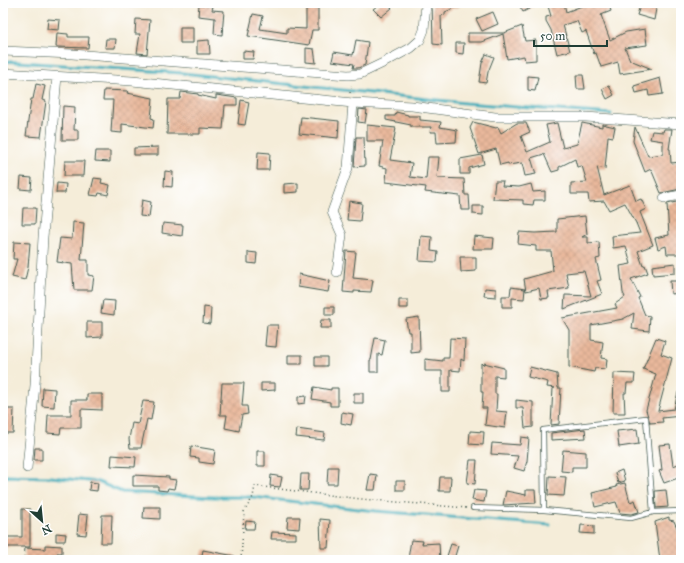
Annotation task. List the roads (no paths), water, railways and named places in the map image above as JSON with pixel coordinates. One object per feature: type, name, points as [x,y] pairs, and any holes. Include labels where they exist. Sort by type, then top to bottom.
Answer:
[{"type":"street","points":[[3,51],[72,54],[348,75],[360,74],[411,48],[420,40],[424,30],[426,3]]},
{"type":"street","points":[[3,72],[352,100],[495,117],[586,117],[681,124]]},
{"type":"street","points":[[27,468],[35,385],[43,238],[57,76]]},
{"type":"street","points":[[337,272],[342,235],[332,212],[348,168],[352,100]]},
{"type":"street","points":[[664,198],[681,195]]},
{"type":"lane","points":[[544,510],[543,430],[646,418],[653,512]]},
{"type":"lane","points":[[472,508],[544,510],[631,518],[653,512],[681,511]]},
{"type":"waterway","points":[[3,61],[182,73],[465,103],[611,114]]},
{"type":"waterway","points":[[3,476],[51,477],[98,482],[122,492],[213,497],[253,497],[376,511],[550,525]]}]
